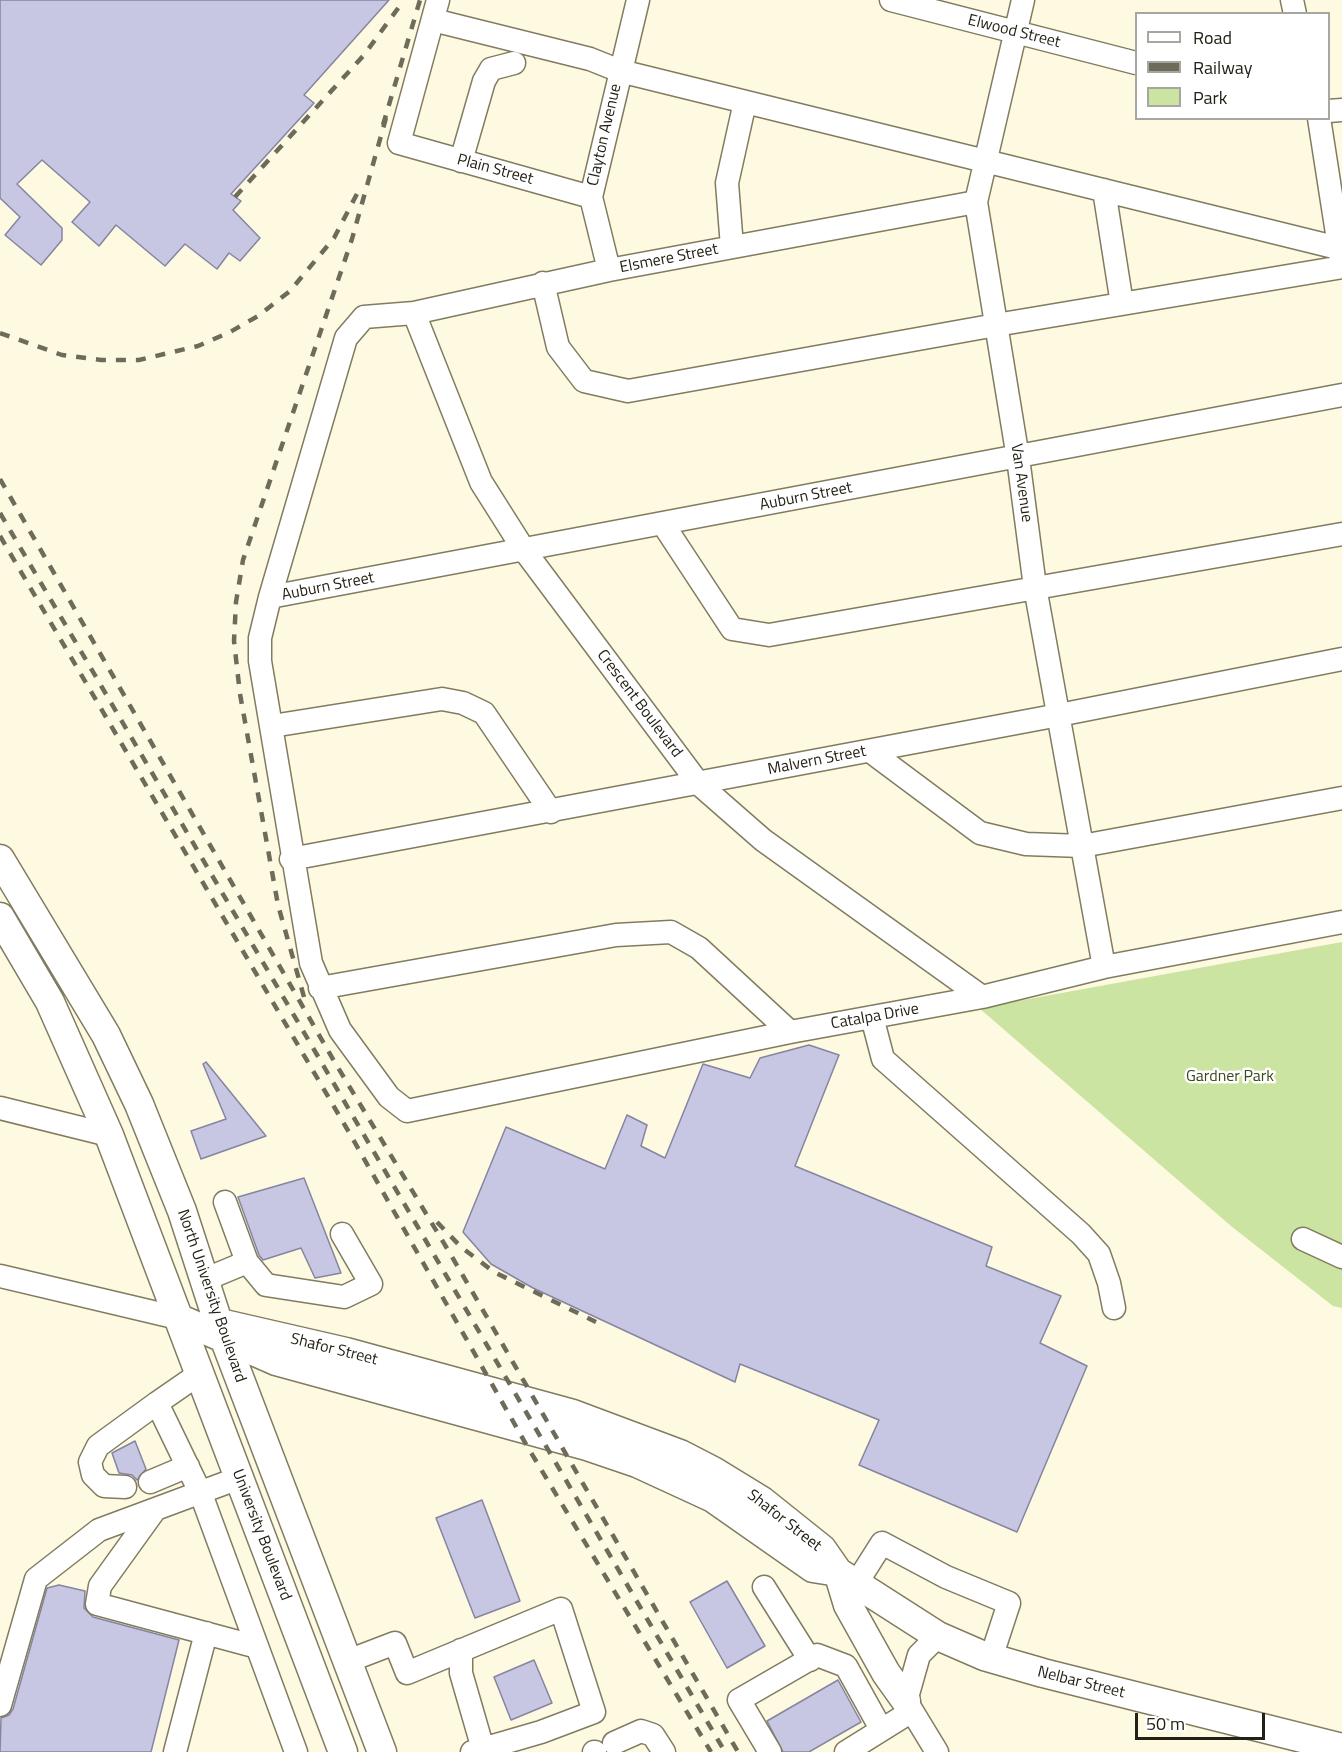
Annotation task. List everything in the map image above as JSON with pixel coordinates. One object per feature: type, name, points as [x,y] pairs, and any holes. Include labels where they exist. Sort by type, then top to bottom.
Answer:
[{"type":"main road","name":"North University Boulevard","points":[[0,859],[106,1035],[140,1104],[183,1211],[221,1331],[246,1398],[382,1752]]},
{"type":"main road","points":[[0,917],[10,948],[50,1002],[109,1135],[178,1318]]},
{"type":"main road","name":"Shafor Street","points":[[178,1318],[221,1331],[346,1352],[573,1414],[680,1454],[762,1501],[822,1549],[847,1578]]},
{"type":"main road","name":"University Boulevard","points":[[178,1318],[344,1752]]},
{"type":"main road","name":"Shafor Street","points":[[221,1331],[276,1361],[587,1446],[637,1463],[713,1498],[813,1568],[847,1578]]},
{"type":"main road","points":[[246,1398],[256,1377],[265,1367],[276,1361]]},
{"type":"main road","points":[[847,1578],[848,1605],[886,1673],[909,1706]]},
{"type":"main road","name":"Nelbar Street","points":[[847,1578],[938,1636],[991,1658],[1043,1674],[1342,1748]]},
{"type":"street","name":"Clayton Avenue","points":[[609,270],[591,197],[638,0]]},
{"type":"street","name":"Elwood Street","points":[[891,0],[1135,62]]},
{"type":"street","name":"Van Avenue","points":[[1023,0],[976,202],[1018,458],[1035,587],[1104,967]]},
{"type":"street","points":[[435,10],[590,59],[620,71],[1104,190],[1341,260]]},
{"type":"street","name":"Plain Street","points":[[435,10],[399,143],[591,197]]},
{"type":"street","points":[[461,161],[484,81],[491,69],[514,63]]},
{"type":"street","points":[[732,247],[727,183],[745,102]]},
{"type":"street","points":[[1319,120],[1341,260]]},
{"type":"street","points":[[1104,190],[1122,304]]},
{"type":"street","name":"Elsmere Street","points":[[270,597],[346,338],[364,317],[414,313],[543,283],[976,202]]},
{"type":"street","points":[[543,283],[558,347],[584,381],[628,391],[1122,304],[1341,260]]},
{"type":"street","name":"Crescent Boulevard","points":[[414,313],[481,482],[524,550],[699,784],[763,840],[982,997]]},
{"type":"street","name":"Auburn Street","points":[[270,597],[1018,458],[1342,395]]},
{"type":"street","points":[[663,524],[732,629],[769,635],[1342,534]]},
{"type":"street","points":[[270,597],[260,638],[260,661],[310,963],[321,988],[616,935],[671,932],[699,948],[790,1032]]},
{"type":"street","name":"Malvern Street","points":[[291,858],[699,784],[1342,659]]},
{"type":"street","points":[[272,726],[442,699],[463,703],[484,713],[551,812]]},
{"type":"street","points":[[870,751],[980,833],[1026,844],[1082,846],[1342,798]]},
{"type":"street","name":"Catalpa Drive","points":[[321,988],[340,1030],[389,1097],[407,1111],[790,1032],[982,997],[1104,967],[1342,922]]},
{"type":"street","points":[[872,1017],[883,1059],[1081,1234],[1099,1254],[1109,1283],[1114,1308]]},
{"type":"street","points":[[0,1108],[109,1135]]},
{"type":"street","points":[[225,1202],[247,1262],[266,1285],[344,1297],[371,1284],[342,1234]]},
{"type":"street","points":[[1303,1239],[1342,1257]]},
{"type":"street","points":[[204,1280],[247,1262]]},
{"type":"street","name":"Shafor Street","points":[[0,1276],[178,1318]]},
{"type":"street","points":[[125,1488],[104,1486],[93,1475],[90,1462],[98,1446],[199,1374]]},
{"type":"street","points":[[157,1403],[201,1494],[296,1752]]},
{"type":"street","points":[[150,1482],[188,1466]]},
{"type":"street","points":[[0,1705],[36,1578],[99,1530],[239,1478]]},
{"type":"street","points":[[154,1510],[100,1586],[97,1604],[258,1647]]},
{"type":"street","points":[[847,1578],[882,1543],[946,1577],[1009,1603],[991,1658]]},
{"type":"street","points":[[764,1587],[810,1660]]},
{"type":"street","points":[[348,1660],[395,1643],[407,1673],[461,1650],[561,1609],[594,1712],[544,1742],[478,1750],[461,1673],[461,1650]]},
{"type":"street","points":[[176,1752],[206,1633]]},
{"type":"street","points":[[846,1752],[881,1729],[909,1706],[919,1655],[938,1636]]},
{"type":"street","points":[[770,1752],[740,1700],[817,1655],[846,1666],[881,1729]]},
{"type":"street","points":[[909,1706],[937,1752]]},
{"type":"street","points":[[601,1749],[641,1731],[653,1735],[664,1752]]},
{"type":"green space","name":"Gardner Park","points":[[1342,942],[1342,1308],[1333,1306],[1231,1226],[979,1008]]},
{"type":"building","points":[[0,0],[389,0],[304,95],[314,103],[231,194],[241,201],[233,210],[260,238],[240,261],[229,253],[217,269],[185,244],[165,266],[116,225],[99,246],[72,222],[90,202],[42,160],[17,184],[62,228],[62,240],[41,265],[5,235],[20,217],[0,198]]},
{"type":"building","points":[[809,1045],[839,1055],[795,1166],[992,1247],[986,1266],[1061,1296],[1040,1343],[1087,1366],[1017,1532],[859,1465],[879,1420],[740,1364],[735,1382],[533,1288],[491,1264],[463,1232],[506,1127],[605,1169],[627,1115],[647,1125],[641,1146],[665,1158],[703,1064],[750,1078],[760,1058]]},
{"type":"building","points":[[206,1062],[266,1136],[201,1159],[191,1131],[226,1119],[203,1064]]},
{"type":"building","points":[[304,1178],[341,1273],[315,1278],[301,1248],[263,1260],[259,1255],[238,1197]]},
{"type":"building","points":[[135,1441],[146,1469],[137,1480],[132,1475],[119,1473],[112,1453]]},
{"type":"building","points":[[482,1500],[520,1601],[475,1618],[436,1518]]},
{"type":"building","points":[[727,1581],[765,1646],[727,1668],[690,1602]]},
{"type":"building","points":[[59,1585],[85,1591],[84,1608],[93,1617],[179,1640],[151,1752],[0,1752],[1,1718],[9,1715],[13,1709],[47,1588]]},
{"type":"building","points":[[534,1660],[552,1703],[511,1720],[494,1677]]},
{"type":"building","points":[[838,1680],[861,1722],[809,1752],[783,1752],[767,1721]]},
{"type":"railway","points":[[235,197],[364,55],[404,0]]},
{"type":"railway","points":[[383,125],[420,0]]},
{"type":"railway","points":[[304,997],[278,905],[240,694],[234,641],[236,602],[243,560],[352,239],[386,118]]},
{"type":"railway","points":[[0,333],[62,355],[101,360],[139,360],[198,346],[258,316],[290,291],[334,238],[359,190]]},
{"type":"railway","points":[[0,479],[334,1061],[451,1255],[738,1752]]},
{"type":"railway","points":[[0,513],[725,1752]]},
{"type":"railway","points":[[0,536],[350,1134],[527,1446],[711,1752]]},
{"type":"railway","points":[[437,1222],[461,1247],[494,1272],[596,1322]]}]
